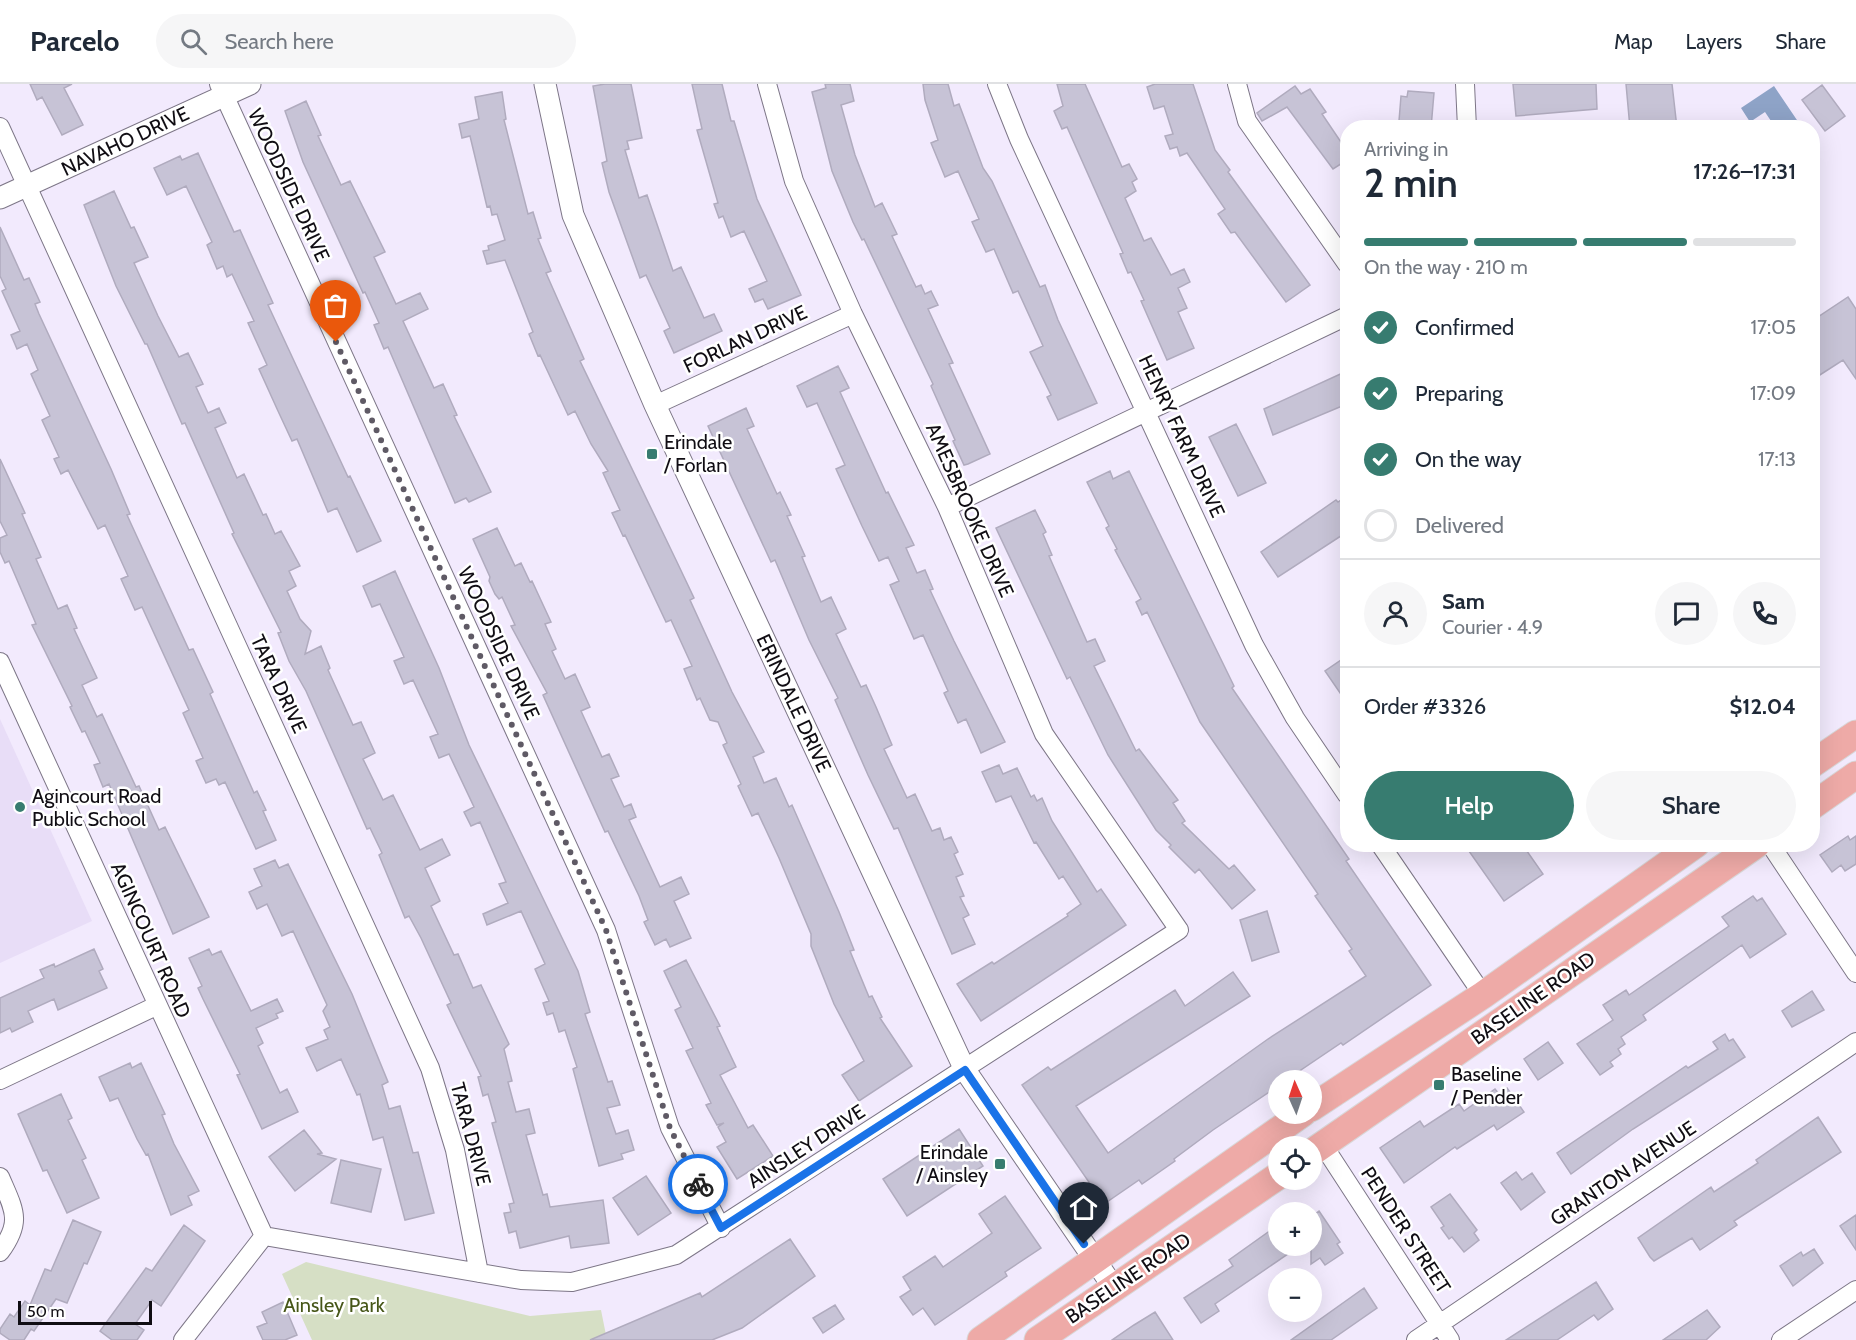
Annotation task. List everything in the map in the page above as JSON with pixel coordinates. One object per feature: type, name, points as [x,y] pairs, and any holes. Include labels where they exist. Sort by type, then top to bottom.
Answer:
[{"type":"main road","points":[[1820,759],[1856,734]]},
{"type":"main road","points":[[1820,800],[1856,775]]},
{"type":"main road","name":"BASELINE ROAD","points":[[1322,1101],[1483,995],[1685,852]]},
{"type":"main road","name":"BASELINE ROAD","points":[[1322,1146],[1745,852]]},
{"type":"main road","name":"BASELINE ROAD","points":[[981,1340],[1288,1124]]},
{"type":"main road","name":"BASELINE ROAD","points":[[1038,1340],[1268,1183]]},
{"type":"street","name":"NAVAHO DRIVE","points":[[0,198],[221,90],[250,84]]},
{"type":"street","name":"ERINDALE DRIVE","points":[[545,84],[573,215],[655,405],[965,1070],[1114,1288]]},
{"type":"street","name":"AMESBROOKE DRIVE","points":[[767,84],[794,181],[853,314],[947,507],[1044,734],[1179,930]]},
{"type":"street","name":"HENRY FARM DRIVE","points":[[997,84],[1019,139],[1254,645],[1294,718],[1340,785]]},
{"type":"street","points":[[1237,84],[1247,121],[1340,254]]},
{"type":"street","points":[[1465,84],[1467,120]]},
{"type":"street","name":"WOODSIDE DRIVE","points":[[221,90],[606,930],[670,1128],[721,1228]]},
{"type":"street","name":"TARA DRIVE","points":[[0,127],[430,1068],[455,1150],[479,1273]]},
{"type":"street","name":"FORLAN DRIVE","points":[[655,405],[853,314]]},
{"type":"street","points":[[947,507],[1145,410],[1340,319]]},
{"type":"street","name":"AGINCOURT ROAD","points":[[0,663],[156,1006],[264,1236]]},
{"type":"street","points":[[1385,852],[1483,995]]},
{"type":"street","points":[[1775,852],[1856,973]]},
{"type":"street","name":"AINSLEY DRIVE","points":[[264,1236],[521,1280],[573,1282],[676,1255],[1179,930]]},
{"type":"street","points":[[0,1080],[156,1006]]},
{"type":"street","name":"GRANTON AVENUE","points":[[1416,1340],[1856,1042]]},
{"type":"street","name":"PENDER STREET","points":[[1322,1156],[1450,1340]]},
{"type":"street","points":[[0,1177],[14,1210],[14,1234],[0,1252]]},
{"type":"street","points":[[183,1340],[264,1236]]},
{"type":"street","points":[[1781,1340],[1856,1290]]},
{"type":"shaded area","name":"Agincourt Road Public School","points":[[0,719],[92,921],[0,963]]},
{"type":"green space","name":"Ainsley Park","points":[[306,1262],[530,1316],[601,1310],[607,1340],[312,1340],[282,1274]]},
{"type":"water","points":[[1774,86],[1797,120],[1770,120],[1765,112],[1753,120],[1749,120],[1741,108]]},
{"type":"building","points":[[30,84],[72,84],[64,88],[83,125],[62,135],[42,97],[37,100]]},
{"type":"building","points":[[631,84],[642,138],[627,141],[629,149],[625,150],[639,198],[647,195],[673,271],[681,267],[704,318],[714,314],[722,331],[674,353],[664,331],[670,328],[646,275],[640,278],[609,192],[602,163],[607,161],[593,86]]},
{"type":"building","points":[[692,84],[722,84],[731,121],[734,121],[757,199],[801,295],[768,309],[763,299],[755,302],[749,289],[767,281],[744,231],[731,237],[723,216],[719,218],[714,204],[718,203],[697,130],[702,129]]},
{"type":"building","points":[[825,84],[850,84],[854,101],[841,105],[855,155],[875,207],[882,203],[897,234],[892,236],[916,287],[921,285],[925,294],[931,291],[938,305],[928,309],[953,363],[949,364],[990,454],[968,464],[964,465],[931,386],[933,384],[864,239],[862,240],[853,222],[832,171],[812,92],[826,88]]},
{"type":"building","points":[[923,84],[948,84],[954,106],[959,104],[983,168],[992,181],[1040,287],[1045,285],[1058,320],[1097,403],[1058,420],[1047,397],[1051,395],[1030,352],[1043,346],[1018,291],[1013,293],[994,249],[986,252],[972,222],[979,219],[958,171],[945,177],[931,143],[938,140],[925,100]]},
{"type":"building","points":[[1057,84],[1085,84],[1122,167],[1129,164],[1137,179],[1132,182],[1136,191],[1125,198],[1144,241],[1151,238],[1171,275],[1184,269],[1190,282],[1178,288],[1187,308],[1178,312],[1194,348],[1167,360],[1141,301],[1144,300],[1131,272],[1128,273],[1120,254],[1123,253],[1067,127],[1062,129],[1054,111],[1063,106]]},
{"type":"building","points":[[1155,84],[1193,84],[1215,150],[1230,170],[1228,172],[1310,285],[1286,302],[1235,232],[1231,233],[1218,214],[1225,209],[1187,153],[1180,156],[1177,147],[1170,149],[1165,136],[1173,134],[1164,106],[1154,109],[1147,87]]},
{"type":"building","points":[[1513,84],[1596,84],[1597,109],[1516,116]]},
{"type":"building","points":[[1626,84],[1672,84],[1676,120],[1629,120]]},
{"type":"building","points":[[1822,85],[1845,116],[1825,131],[1820,120],[1817,120],[1802,100]]},
{"type":"building","points":[[1295,86],[1301,94],[1310,89],[1326,112],[1322,114],[1340,141],[1340,164],[1333,169],[1287,107],[1262,121],[1257,113]]},
{"type":"building","points":[[1408,91],[1434,93],[1432,120],[1399,120],[1401,96],[1407,97]]},
{"type":"building","points":[[502,92],[506,119],[504,120],[528,214],[533,212],[541,238],[538,239],[551,271],[546,273],[584,359],[580,361],[694,598],[690,600],[732,692],[764,752],[753,757],[764,783],[776,778],[789,807],[792,805],[839,912],[854,950],[850,951],[869,997],[872,996],[882,1017],[880,1018],[912,1066],[859,1101],[842,1075],[864,1061],[834,1004],[811,946],[811,934],[779,858],[758,813],[752,816],[738,786],[741,784],[723,745],[727,743],[718,722],[710,720],[700,698],[697,700],[684,669],[692,666],[671,620],[666,622],[625,535],[623,536],[612,513],[620,510],[603,473],[608,471],[591,444],[575,411],[568,415],[540,355],[538,356],[529,334],[533,332],[505,260],[487,264],[483,251],[489,250],[488,246],[505,240],[497,214],[492,215],[490,206],[487,207],[470,136],[462,138],[459,124],[479,119],[475,97]]},
{"type":"building","points":[[306,101],[321,135],[318,136],[341,185],[350,181],[385,252],[374,257],[396,304],[420,293],[428,309],[403,321],[434,388],[443,384],[457,415],[454,416],[491,492],[469,502],[466,498],[455,503],[388,347],[384,349],[374,325],[379,323],[303,162],[285,111]]},
{"type":"building","points":[[198,153],[234,232],[240,230],[273,303],[268,305],[348,477],[350,476],[381,541],[357,552],[337,508],[328,512],[297,439],[292,441],[259,369],[267,365],[248,323],[254,321],[232,274],[227,277],[223,266],[217,269],[207,245],[212,242],[186,186],[167,195],[154,168],[180,156],[182,160]]},
{"type":"building","points":[[114,191],[131,228],[134,227],[148,257],[134,263],[158,316],[179,357],[188,353],[203,384],[196,387],[208,413],[219,408],[226,423],[215,428],[237,478],[244,474],[263,515],[266,514],[275,534],[281,531],[300,566],[289,571],[296,586],[287,591],[300,619],[311,631],[305,654],[321,646],[330,668],[328,670],[353,725],[361,722],[375,753],[363,759],[383,800],[393,795],[420,850],[442,839],[450,855],[425,868],[440,901],[431,906],[454,955],[458,954],[473,988],[481,985],[509,1044],[504,1049],[512,1081],[508,1082],[516,1112],[529,1109],[535,1133],[526,1135],[543,1195],[547,1194],[550,1207],[603,1200],[609,1243],[571,1248],[569,1236],[520,1248],[516,1231],[509,1233],[504,1213],[511,1212],[509,1204],[514,1203],[492,1123],[496,1122],[488,1094],[483,1096],[478,1077],[481,1076],[447,1005],[451,1003],[421,938],[409,916],[405,918],[379,855],[382,853],[370,828],[367,829],[306,691],[289,661],[278,633],[281,632],[232,534],[234,533],[185,423],[182,424],[147,344],[116,286],[84,205]]},
{"type":"building","points":[[0,227],[24,280],[29,278],[40,302],[35,304],[39,314],[111,469],[130,514],[127,515],[189,650],[193,649],[213,692],[210,694],[254,793],[257,791],[266,810],[263,811],[276,840],[256,849],[225,782],[219,785],[216,779],[206,783],[196,761],[203,758],[183,713],[189,710],[142,607],[135,610],[121,579],[128,576],[105,525],[98,529],[68,470],[61,474],[54,459],[59,457],[42,420],[50,416],[31,374],[38,370],[27,344],[17,349],[11,335],[20,331],[2,291],[6,289],[0,276]]},
{"type":"building","points":[[1848,297],[1856,309],[1856,379],[1843,360],[1820,375],[1820,316]]},
{"type":"building","points":[[838,366],[849,388],[840,392],[886,493],[888,492],[914,545],[906,548],[917,573],[925,570],[933,589],[930,590],[1005,742],[981,753],[966,719],[958,723],[944,693],[948,691],[923,635],[914,639],[890,585],[899,581],[888,557],[879,561],[862,526],[836,469],[845,465],[817,403],[807,407],[797,386]]},
{"type":"building","points":[[1340,374],[1340,407],[1273,435],[1264,409]]},
{"type":"building","points":[[746,408],[754,426],[747,429],[777,494],[780,492],[791,515],[787,516],[805,556],[802,557],[821,602],[831,597],[846,629],[836,634],[861,687],[866,685],[876,707],[892,745],[884,749],[907,798],[915,794],[932,831],[940,828],[944,840],[951,837],[958,852],[954,854],[963,874],[956,877],[964,896],[960,897],[969,915],[963,918],[975,944],[952,954],[898,828],[894,829],[868,775],[835,700],[838,698],[809,640],[775,560],[771,562],[708,426]]},
{"type":"building","points":[[1236,424],[1266,483],[1238,496],[1209,437]]},
{"type":"building","points":[[0,459],[25,513],[22,514],[41,557],[36,559],[58,609],[67,605],[77,628],[74,629],[97,678],[82,685],[97,717],[102,714],[159,830],[165,827],[209,917],[173,934],[109,784],[103,787],[94,765],[100,763],[85,731],[82,732],[70,707],[72,706],[32,625],[36,624],[9,561],[5,563],[0,552],[0,538],[7,535],[0,521]]},
{"type":"building","points":[[1110,471],[1113,479],[1129,471],[1234,686],[1232,688],[1340,846],[1340,852],[1344,852],[1349,859],[1346,861],[1431,985],[1343,1045],[1341,1043],[1301,1070],[1268,1070],[1268,1093],[1213,1130],[1142,1184],[1139,1180],[1104,1204],[1022,1085],[1048,1067],[1051,1070],[1175,990],[1185,1006],[1233,972],[1250,996],[1076,1106],[1108,1153],[1268,1039],[1366,976],[1349,951],[1352,949],[1315,896],[1318,894],[1200,722],[1147,612],[1142,615],[1136,602],[1141,599],[1115,550],[1117,549],[1106,528],[1109,526],[1087,482]]},
{"type":"building","points":[[1336,500],[1340,501],[1340,537],[1278,577],[1261,552]]},
{"type":"building","points":[[1035,510],[1046,532],[1043,534],[1052,555],[1049,556],[1087,642],[1095,639],[1105,661],[1094,666],[1136,751],[1139,749],[1178,800],[1173,803],[1185,821],[1182,823],[1229,869],[1234,865],[1255,890],[1232,909],[1199,869],[1195,873],[1156,830],[1108,755],[1070,677],[1067,679],[996,528]]},
{"type":"building","points":[[497,528],[515,566],[521,563],[530,582],[532,581],[551,622],[545,624],[556,649],[552,651],[565,679],[575,674],[590,707],[581,711],[602,757],[609,754],[619,776],[611,779],[624,807],[631,804],[636,817],[629,820],[660,887],[681,877],[689,894],[674,901],[691,938],[670,947],[666,939],[655,945],[644,922],[648,920],[639,896],[608,831],[605,832],[543,695],[547,693],[511,626],[515,625],[502,597],[499,599],[495,594],[473,539]]},
{"type":"building","points":[[395,571],[439,668],[469,745],[578,971],[590,1012],[585,1014],[608,1082],[612,1081],[620,1105],[607,1108],[616,1134],[628,1130],[634,1150],[621,1154],[623,1159],[599,1166],[573,1069],[577,1067],[565,1030],[559,1032],[553,1013],[547,1015],[543,1003],[549,1001],[535,969],[545,964],[521,911],[487,925],[483,914],[508,903],[499,884],[506,882],[480,822],[471,826],[464,812],[474,807],[449,754],[439,758],[430,737],[438,734],[413,680],[404,684],[394,661],[404,657],[380,604],[372,607],[363,586]]},
{"type":"building","points":[[1340,661],[1340,693],[1325,671]]},
{"type":"building","points":[[999,765],[1003,774],[1017,768],[1031,797],[1034,795],[1037,801],[1042,798],[1052,821],[1097,892],[1101,889],[1126,925],[981,1021],[957,984],[992,962],[994,964],[1068,916],[1067,914],[1081,904],[1063,876],[1059,879],[1036,842],[1034,843],[1011,796],[996,802],[982,772]]},
{"type":"building","points":[[1848,836],[1850,840],[1856,836],[1856,864],[1845,871],[1841,865],[1832,872],[1820,855]]},
{"type":"building","points":[[1470,852],[1528,852],[1543,874],[1504,901]]},
{"type":"building","points":[[275,860],[279,868],[288,864],[352,994],[388,1082],[382,1085],[389,1109],[400,1106],[413,1153],[418,1152],[434,1213],[405,1220],[383,1137],[373,1140],[360,1094],[357,1095],[341,1059],[317,1071],[306,1048],[328,1039],[324,1030],[330,1027],[323,1011],[327,1005],[293,931],[282,936],[267,904],[257,909],[249,892],[262,886],[254,869]]},
{"type":"building","points":[[1753,896],[1757,901],[1762,898],[1786,934],[1750,958],[1742,945],[1643,1015],[1646,1020],[1621,1037],[1625,1044],[1618,1049],[1621,1054],[1610,1062],[1613,1066],[1600,1075],[1577,1044],[1613,1020],[1603,1005],[1626,990],[1629,995],[1729,926],[1722,917]]},
{"type":"building","points":[[1267,911],[1279,952],[1252,961],[1240,920]]},
{"type":"building","points":[[94,949],[103,969],[99,971],[107,988],[58,1010],[54,999],[28,1011],[33,1022],[12,1032],[10,1028],[0,1033],[0,998],[44,978],[40,970],[54,964],[55,967]]},
{"type":"building","points":[[209,949],[212,955],[221,951],[251,1011],[277,999],[283,1011],[276,1014],[278,1018],[256,1028],[263,1043],[258,1046],[280,1093],[287,1089],[298,1112],[262,1129],[237,1075],[240,1074],[198,988],[202,986],[189,958]]},
{"type":"building","points":[[686,960],[720,1026],[717,1027],[736,1067],[720,1075],[748,1128],[753,1125],[773,1156],[737,1179],[717,1147],[726,1142],[718,1127],[724,1123],[717,1125],[706,1105],[711,1103],[686,1051],[693,1048],[675,1010],[681,1007],[664,971]]},
{"type":"building","points":[[1812,991],[1824,1010],[1792,1027],[1782,1011]]},
{"type":"building","points":[[1725,1034],[1729,1041],[1733,1039],[1745,1057],[1633,1129],[1571,1174],[1557,1153],[1686,1066],[1688,1068],[1718,1049],[1713,1042]]},
{"type":"building","points":[[1548,1042],[1563,1063],[1538,1080],[1524,1059]]},
{"type":"building","points":[[130,1063],[132,1068],[141,1063],[165,1114],[162,1115],[174,1144],[199,1191],[188,1196],[192,1205],[171,1215],[148,1154],[146,1155],[137,1139],[118,1098],[110,1101],[99,1077]]},
{"type":"building","points":[[1507,1088],[1524,1112],[1497,1130],[1494,1125],[1457,1149],[1455,1147],[1404,1183],[1380,1148],[1420,1121],[1424,1127],[1459,1104],[1464,1111],[1495,1089],[1499,1094]]},
{"type":"building","points":[[61,1094],[72,1118],[68,1120],[86,1158],[82,1160],[99,1198],[67,1213],[47,1170],[43,1171],[18,1114]]},
{"type":"building","points":[[1818,1117],[1841,1152],[1734,1221],[1737,1225],[1700,1250],[1692,1238],[1654,1261],[1650,1257],[1638,1238],[1711,1187],[1714,1192],[1758,1163],[1756,1160]]},
{"type":"building","points":[[959,1129],[983,1166],[907,1216],[883,1179]]},
{"type":"building","points":[[304,1130],[322,1153],[317,1154],[336,1159],[295,1191],[269,1157]]},
{"type":"building","points":[[341,1160],[381,1169],[371,1212],[331,1203]]},
{"type":"building","points":[[1516,1172],[1522,1180],[1532,1173],[1545,1192],[1521,1210],[1501,1183]]},
{"type":"building","points":[[646,1176],[671,1213],[638,1235],[613,1198]]},
{"type":"building","points":[[1450,1194],[1477,1230],[1474,1233],[1479,1240],[1464,1252],[1452,1237],[1449,1239],[1441,1228],[1444,1226],[1431,1207]]},
{"type":"building","points":[[1005,1196],[1041,1248],[1005,1272],[1007,1276],[935,1325],[923,1308],[913,1315],[900,1297],[911,1290],[903,1277],[935,1256],[943,1267],[992,1233],[979,1214]]},
{"type":"building","points":[[1322,1215],[1340,1242],[1337,1244],[1343,1253],[1325,1265],[1320,1258],[1311,1264],[1311,1256],[1322,1256]]},
{"type":"building","points":[[1856,1215],[1856,1250],[1840,1226]]},
{"type":"building","points":[[73,1220],[101,1232],[87,1264],[84,1263],[67,1303],[56,1299],[34,1331],[31,1329],[24,1340],[10,1340],[0,1333],[0,1329],[10,1314],[14,1317],[25,1301],[30,1305],[45,1269],[51,1271]]},
{"type":"building","points":[[184,1225],[205,1241],[161,1306],[152,1300],[135,1324],[144,1330],[137,1340],[112,1340],[100,1331],[146,1268],[152,1271]]},
{"type":"building","points":[[1268,1232],[1268,1256],[1285,1256],[1215,1304],[1219,1311],[1201,1323],[1184,1298],[1233,1266],[1229,1260]]},
{"type":"building","points":[[790,1239],[815,1276],[742,1328],[712,1340],[590,1340],[700,1293],[702,1297]]},
{"type":"building","points":[[1814,1249],[1823,1263],[1793,1286],[1780,1266],[1801,1252],[1803,1256]]},
{"type":"building","points":[[1596,1282],[1613,1309],[1598,1320],[1594,1315],[1557,1340],[1506,1340]]},
{"type":"building","points":[[1364,1288],[1377,1308],[1331,1340],[1291,1340],[1316,1322],[1322,1322],[1322,1318]]},
{"type":"building","points":[[283,1302],[297,1335],[285,1340],[263,1340],[257,1327],[267,1323],[262,1312]]},
{"type":"building","points":[[835,1305],[844,1319],[823,1333],[813,1318]]},
{"type":"building","points":[[1707,1310],[1720,1327],[1706,1340],[1663,1340]]},
{"type":"building","points":[[1155,1312],[1173,1340],[1112,1340],[1134,1325]]},
{"type":"way so far","points":[[336,342],[606,930],[670,1128],[698,1184]]},
{"type":"place","name":"Erindale / Forlan","points":[[652,454]]},
{"type":"place","name":"Agincourt Road Public School","points":[[20,807]]},
{"type":"place","name":"Baseline / Pender","points":[[1439,1085]]},
{"type":"place","name":"Erindale / Ainsley","points":[[1000,1164]]},
{"type":"route","points":[[698,1184],[721,1228],[965,1070],[1084,1244]]}]
